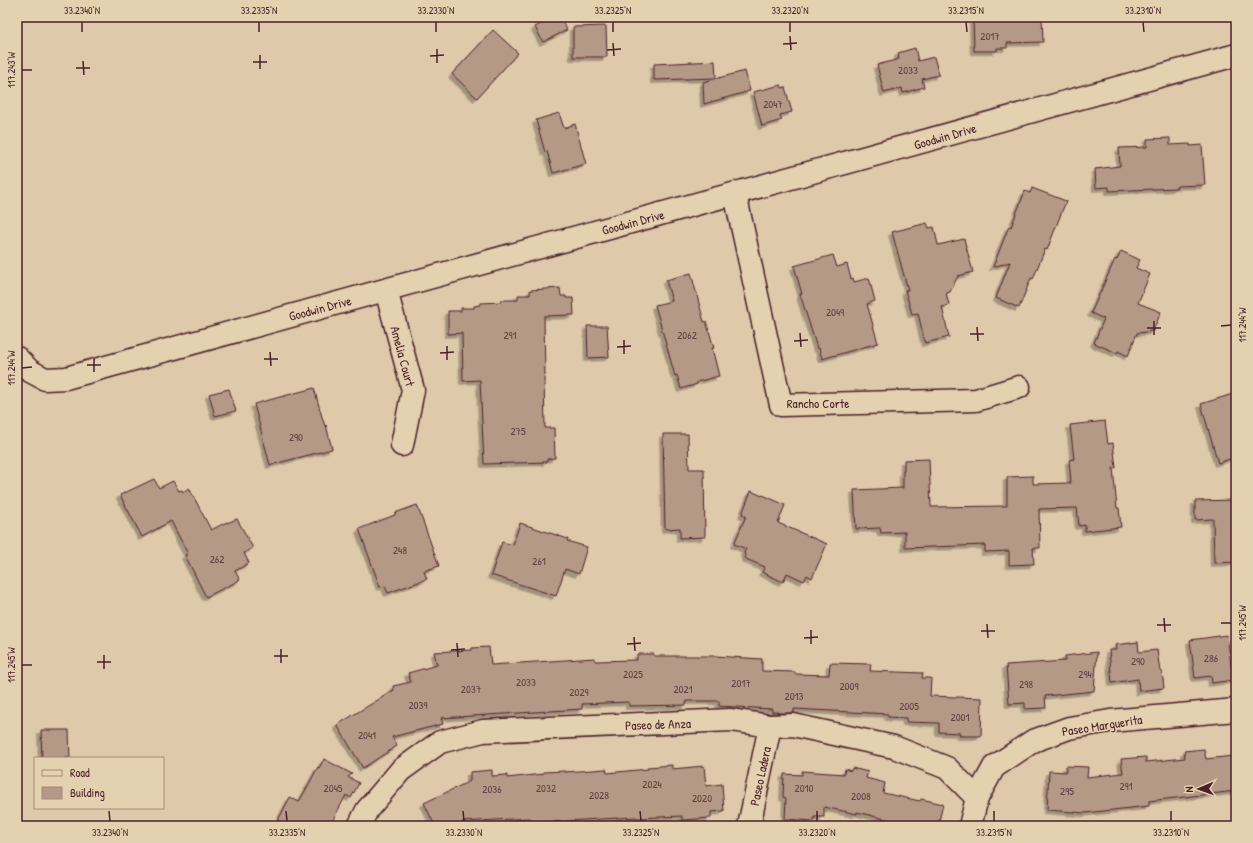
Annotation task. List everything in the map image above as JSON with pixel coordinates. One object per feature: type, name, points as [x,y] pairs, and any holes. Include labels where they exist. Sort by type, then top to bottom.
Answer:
[{"type":"street","name":"Goodwin Drive","points":[[24,364],[46,379],[66,378],[1236,55]]},
{"type":"street","name":"Rancho Corte","points":[[735,194],[781,405],[976,400],[1019,387]]},
{"type":"street","name":"Amelia Court","points":[[386,290],[413,390],[402,445]]},
{"type":"street","name":"Paseo Marguerita","points":[[970,826],[977,798],[994,768],[1033,741],[1069,728],[1110,722],[1236,710]]},
{"type":"street","name":"Paseo de Anza","points":[[359,826],[367,810],[401,770],[440,742],[483,731],[731,720],[770,726],[793,725],[900,748],[946,768],[977,798]]},
{"type":"street","name":"Paseo Ladera","points":[[749,826],[770,726]]},
{"type":"building","points":[[554,17],[560,17],[567,30],[543,42],[535,27]]},
{"type":"building","points":[[973,17],[1042,17],[1043,42],[1007,43],[1007,48],[997,48],[997,51],[974,51]]},
{"type":"building","points":[[606,26],[607,57],[573,57],[573,27]]},
{"type":"building","points":[[493,30],[518,53],[477,98],[452,74]]},
{"type":"building","points":[[915,48],[918,61],[934,57],[939,75],[922,79],[924,87],[903,93],[902,88],[884,93],[877,65],[899,59],[898,53]]},
{"type":"building","points":[[715,61],[716,78],[654,80],[654,64]]},
{"type":"building","points":[[745,71],[750,91],[704,104],[703,82]]},
{"type":"building","points":[[781,85],[782,88],[785,87],[792,112],[780,115],[782,120],[762,126],[753,92]]},
{"type":"building","points":[[559,113],[564,128],[575,124],[586,164],[553,173],[547,151],[545,152],[536,120]]},
{"type":"building","points":[[1170,138],[1170,145],[1202,145],[1205,185],[1109,191],[1109,187],[1096,188],[1095,169],[1120,166],[1119,148],[1147,147],[1147,139]]},
{"type":"building","points":[[1032,188],[1066,201],[1047,250],[1045,249],[1019,308],[996,298],[1010,262],[993,267],[1025,191],[1030,193]]},
{"type":"building","points":[[927,223],[929,228],[934,227],[938,245],[964,239],[973,272],[958,276],[950,292],[946,293],[949,305],[942,307],[949,337],[925,343],[918,313],[912,314],[905,290],[908,290],[892,232]]},
{"type":"building","points":[[1121,251],[1140,260],[1136,268],[1150,274],[1138,303],[1161,312],[1153,331],[1137,333],[1128,356],[1094,343],[1104,319],[1091,313],[1115,259],[1117,260]]},
{"type":"building","points":[[833,255],[837,267],[847,264],[851,279],[853,278],[854,282],[869,278],[875,301],[867,304],[878,343],[822,359],[819,348],[817,348],[800,294],[802,294],[794,266]]},
{"type":"building","points":[[691,273],[704,322],[706,321],[714,348],[712,348],[719,376],[697,382],[697,384],[681,389],[677,375],[675,376],[655,305],[672,301],[666,280]]},
{"type":"building","points":[[560,288],[561,296],[573,298],[574,315],[544,316],[545,428],[554,428],[555,458],[547,459],[547,462],[484,464],[480,380],[463,381],[462,333],[448,334],[448,311],[461,311],[461,308],[474,308],[474,306],[480,305],[481,303],[501,302],[501,300],[518,300],[518,295],[530,295],[530,290]]},
{"type":"building","points":[[587,326],[607,326],[609,357],[588,358]]},
{"type":"building","points":[[314,388],[332,449],[270,465],[254,404]]},
{"type":"building","points":[[229,389],[236,411],[215,416],[209,394]]},
{"type":"building","points":[[1236,393],[1236,457],[1218,463],[1201,404]]},
{"type":"building","points":[[1105,421],[1108,444],[1113,443],[1116,468],[1113,468],[1117,508],[1119,508],[1121,527],[1085,531],[1085,525],[1079,526],[1077,508],[1039,509],[1040,548],[1033,548],[1034,564],[1009,565],[1009,551],[985,552],[985,545],[905,548],[905,532],[881,533],[880,528],[856,529],[854,490],[903,488],[904,460],[929,459],[931,507],[1007,506],[1007,477],[1033,476],[1033,484],[1071,483],[1069,460],[1074,459],[1070,425]]},
{"type":"building","points":[[663,434],[688,434],[689,469],[704,469],[705,537],[680,538],[680,528],[665,529]]},
{"type":"building","points":[[154,479],[159,488],[173,481],[179,491],[182,490],[183,492],[189,488],[211,530],[237,519],[253,548],[244,553],[249,563],[235,571],[240,580],[206,597],[185,555],[188,554],[171,521],[142,537],[120,495]]},
{"type":"building","points":[[751,491],[785,505],[778,523],[827,544],[812,578],[807,575],[804,581],[787,573],[783,582],[762,572],[765,567],[746,559],[744,552],[746,549],[734,544],[746,516],[742,514]]},
{"type":"building","points":[[1236,500],[1236,562],[1214,563],[1213,519],[1195,520],[1195,501]]},
{"type":"building","points":[[417,505],[439,566],[424,571],[427,579],[388,593],[385,586],[380,587],[359,529]]},
{"type":"building","points":[[520,523],[587,547],[579,574],[565,569],[556,596],[491,575],[502,542],[513,545]]},
{"type":"building","points":[[1227,635],[1233,680],[1212,683],[1211,676],[1195,678],[1190,640]]},
{"type":"building","points":[[1138,642],[1139,652],[1157,650],[1164,688],[1139,691],[1138,679],[1112,683],[1109,650],[1116,650],[1115,645]]},
{"type":"building","points":[[489,647],[491,665],[595,658],[595,661],[637,660],[637,654],[654,654],[654,656],[715,656],[762,659],[762,671],[795,672],[795,674],[829,675],[830,663],[871,664],[870,671],[923,673],[922,678],[931,678],[930,696],[982,698],[981,736],[960,736],[960,733],[939,732],[939,723],[906,722],[906,718],[888,717],[888,714],[794,709],[794,713],[777,713],[778,712],[772,712],[772,709],[719,706],[719,701],[687,701],[686,705],[629,706],[629,702],[582,704],[582,709],[441,718],[443,724],[392,737],[397,746],[363,768],[337,725],[394,690],[393,686],[411,682],[408,673],[437,665],[434,652],[472,650],[472,648]]},
{"type":"building","points":[[1097,652],[1094,691],[1045,696],[1046,708],[1025,709],[1025,703],[1009,704],[1006,665],[1065,661],[1065,656]]},
{"type":"building","points":[[41,730],[69,730],[70,757],[42,757]]},
{"type":"building","points":[[1204,749],[1206,759],[1233,756],[1234,759],[1236,758],[1236,791],[1149,801],[1149,806],[1085,813],[1047,810],[1049,771],[1066,772],[1066,766],[1088,767],[1087,777],[1123,773],[1121,759],[1146,757],[1146,762],[1185,758],[1184,751]]},
{"type":"building","points":[[324,759],[352,774],[348,777],[359,783],[351,798],[346,795],[330,826],[275,826],[290,797],[299,802]]},
{"type":"building","points":[[672,765],[672,769],[704,766],[706,786],[722,784],[724,811],[711,812],[711,818],[682,820],[682,816],[531,823],[530,818],[462,822],[464,826],[435,826],[424,803],[470,781],[470,772],[492,770],[492,776],[507,775],[507,778],[543,774],[543,772],[606,769],[607,773]]},
{"type":"building","points":[[852,768],[868,772],[866,778],[885,783],[883,793],[943,804],[938,826],[892,826],[893,821],[857,812],[857,814],[824,807],[824,817],[814,817],[814,821],[785,819],[786,798],[783,797],[784,774],[802,775],[802,771],[844,774],[845,769],[851,771]]}]
